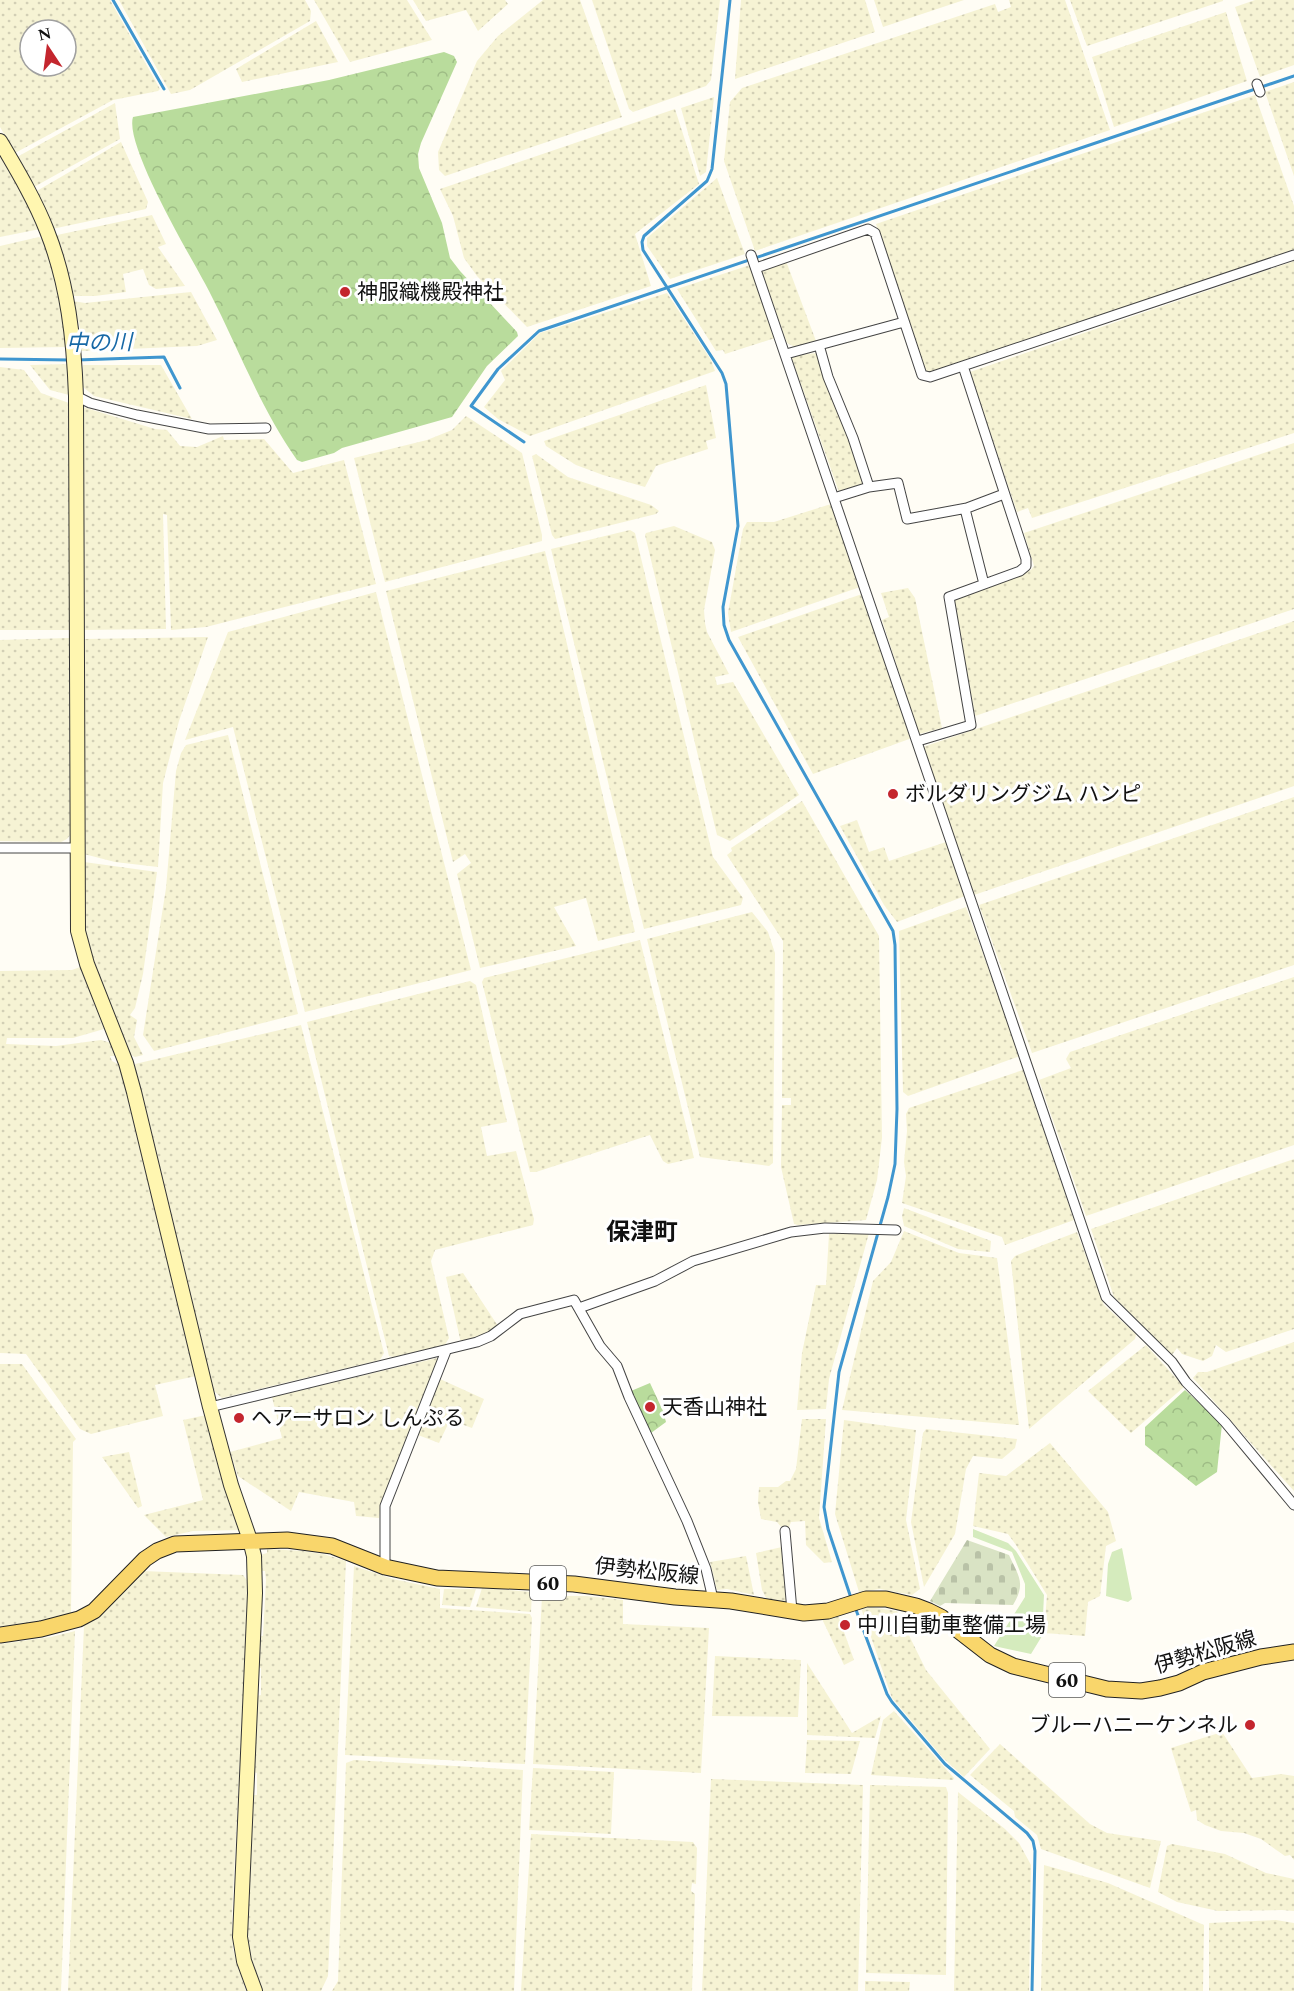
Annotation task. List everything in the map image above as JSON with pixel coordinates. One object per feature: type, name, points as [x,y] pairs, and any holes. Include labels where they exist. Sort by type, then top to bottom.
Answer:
[{"type":"main road","name":"伊勢松阪線","points":[[0,1635],[41,1629],[79,1619],[93,1611],[145,1559],[175,1544],[287,1540],[332,1546],[385,1567],[437,1578],[574,1584],[675,1598],[731,1600],[792,1611],[817,1612],[875,1598],[916,1606],[941,1617],[1001,1661],[1107,1689],[1141,1691],[1160,1689],[1203,1672],[1261,1657],[1294,1652]]},
{"type":"street","points":[[0,141],[30,193],[48,232],[65,292],[75,360],[76,920],[80,941],[126,1063],[210,1407],[231,1485],[254,1556],[255,1593],[240,1937],[244,1961],[255,1991]]},
{"type":"street","points":[[1294,255],[930,377],[922,375],[875,233],[868,229],[754,262],[1106,1297],[1172,1362],[1186,1382],[1225,1422],[1294,1505]]},
{"type":"street","points":[[786,354],[904,322]]},
{"type":"street","points":[[819,345],[828,376],[853,438],[869,487]]},
{"type":"street","points":[[918,741],[971,725],[949,597],[1020,571],[1026,566],[1026,559],[963,366]]},
{"type":"street","points":[[76,396],[90,403],[137,415],[209,429],[266,428]]},
{"type":"street","points":[[834,498],[869,487],[898,483],[907,519],[964,509],[1004,494]]},
{"type":"street","points":[[964,509],[984,584]]},
{"type":"street","points":[[0,848],[77,848]]},
{"type":"street","points":[[579,1308],[655,1281],[693,1261],[791,1232],[825,1228],[896,1230]]},
{"type":"street","points":[[210,1407],[446,1351],[491,1336],[520,1314],[574,1300],[600,1346],[617,1366],[628,1397],[687,1521],[706,1569],[713,1599]]},
{"type":"street","points":[[385,1567],[385,1506],[446,1351]]},
{"type":"street","points":[[785,1531],[792,1611]]},
{"type":"shaded area","points":[[0,0],[110,0],[160,89],[113,100],[15,153],[0,127]]},
{"type":"shaded area","points":[[119,0],[305,0],[311,11],[310,21],[190,90],[171,94]]},
{"type":"shaded area","points":[[314,0],[407,0],[432,40],[350,62]]},
{"type":"shaded area","points":[[413,0],[505,0],[508,4],[478,31],[466,10],[426,21]]},
{"type":"shaded area","points":[[543,0],[580,0],[622,117],[445,176],[439,170],[438,152],[477,61],[498,36]]},
{"type":"shaded area","points":[[592,0],[720,0],[711,80],[706,86],[633,112],[629,109]]},
{"type":"shaded area","points":[[741,0],[865,0],[875,32],[735,79]]},
{"type":"shaded area","points":[[874,0],[964,0],[883,27]]},
{"type":"shaded area","points":[[1009,0],[1065,0],[1110,130],[755,251],[724,161],[730,102],[742,88],[995,4],[998,12],[1011,7]]},
{"type":"shaded area","points":[[1070,0],[1223,0],[1223,1],[1087,46]]},
{"type":"shaded area","points":[[1255,0],[1294,0],[1294,65],[1260,77],[1235,7]]},
{"type":"shaded area","points":[[1226,12],[1247,81],[1114,127],[1092,57]]},
{"type":"shaded area","points":[[316,21],[338,62],[242,82],[236,69]]},
{"type":"shaded area","points":[[1294,82],[1294,176],[1265,92]]},
{"type":"shaded area","points":[[1255,95],[1294,206],[1294,250],[932,373],[924,370],[876,224]]},
{"type":"shaded area","points":[[714,97],[706,172],[700,176],[681,108]]},
{"type":"shaded area","points":[[115,103],[120,139],[34,187],[17,157]]},
{"type":"shaded area","points":[[675,109],[699,184],[635,234],[651,286],[527,327],[477,276],[464,258],[453,216],[440,189]]},
{"type":"shaded area","points":[[121,142],[148,202],[146,209],[52,229],[35,192]]},
{"type":"shaded area","points":[[0,155],[24,195],[40,229],[0,237]]},
{"type":"shaded area","points":[[717,178],[745,254],[670,279],[647,246],[647,238]]},
{"type":"shaded area","points":[[152,215],[166,244],[158,247],[185,286],[156,289],[149,285],[143,269],[123,274],[126,292],[95,296],[74,296],[71,293],[57,235]]},
{"type":"shaded area","points":[[39,237],[44,241],[60,295],[68,347],[0,348],[0,246]]},
{"type":"shaded area","points":[[786,261],[816,341],[795,347],[787,343],[761,270]]},
{"type":"shaded area","points":[[1294,261],[1294,433],[1032,518],[1028,508],[1017,512],[970,372]]},
{"type":"shaded area","points":[[750,265],[775,338],[725,354],[723,350],[716,351],[677,289]]},
{"type":"shaded area","points":[[191,292],[217,340],[197,346],[81,351],[80,328],[73,301],[85,303]]},
{"type":"shaded area","points":[[667,293],[711,360],[715,371],[530,436],[498,419],[484,407],[505,380],[501,371],[540,333]]},
{"type":"shaded area","points":[[817,353],[865,479],[863,485],[839,492],[791,356]]},
{"type":"shaded area","points":[[69,364],[69,395],[50,390],[30,365]]},
{"type":"shaded area","points":[[83,365],[161,365],[192,419],[94,396],[83,387]]},
{"type":"shaded area","points":[[0,367],[24,370],[41,393],[69,403],[70,630],[0,630]]},
{"type":"shaded area","points":[[706,385],[716,438],[706,441],[708,449],[656,466],[645,487],[576,465],[546,446],[544,441]]},
{"type":"shaded area","points":[[83,407],[155,429],[167,430],[180,446],[197,447],[223,436],[224,440],[264,439],[293,473],[344,460],[376,584],[206,627],[171,630],[167,515],[163,514],[166,629],[83,630]]},
{"type":"shaded area","points":[[466,416],[522,453],[542,541],[385,582],[354,458],[427,440],[452,430]]},
{"type":"shaded area","points":[[1294,443],[1294,609],[975,716],[954,600],[1031,570],[1034,566],[1024,533]]},
{"type":"shaded area","points":[[536,454],[568,477],[651,505],[659,511],[656,514],[555,539],[552,535],[532,456]]},
{"type":"shaded area","points":[[831,504],[860,587],[731,632],[728,613],[743,529],[747,522],[774,522]]},
{"type":"shaded area","points":[[674,526],[712,542],[715,550],[704,610],[705,623],[707,632],[729,674],[715,677],[717,685],[733,682],[799,795],[730,841],[717,835],[645,535]]},
{"type":"shaded area","points":[[630,530],[635,533],[713,857],[743,898],[741,905],[644,929],[551,549]]},
{"type":"shaded area","points":[[545,551],[635,932],[598,941],[586,898],[554,907],[576,946],[480,968],[457,874],[471,863],[465,854],[453,862],[386,591]]},
{"type":"shaded area","points":[[908,588],[915,598],[942,728],[919,734],[882,620],[889,617],[881,593]]},
{"type":"shaded area","points":[[376,592],[471,970],[305,1012],[233,727],[185,740],[228,632]]},
{"type":"shaded area","points":[[862,594],[912,738],[813,774],[738,637]]},
{"type":"shaded area","points":[[1294,621],[1294,786],[974,895],[923,747]]},
{"type":"shaded area","points":[[208,637],[179,721],[163,783],[158,867],[115,862],[84,854],[84,639]]},
{"type":"shaded area","points":[[69,638],[71,834],[61,842],[0,841],[0,640]]},
{"type":"shaded area","points":[[228,735],[298,1014],[154,1051],[143,1035],[166,888],[176,771],[186,745]]},
{"type":"shaded area","points":[[1294,797],[1294,965],[1032,1053],[979,905]]},
{"type":"shaded area","points":[[802,801],[879,936],[882,1138],[877,1180],[866,1220],[798,1225],[794,1224],[781,1167],[782,1105],[791,1105],[791,1098],[782,1098],[783,941],[727,855],[732,851],[731,848]]},
{"type":"shaded area","points":[[857,820],[869,852],[884,847],[889,861],[946,842],[965,896],[897,922],[884,905],[840,826]]},
{"type":"shaded area","points":[[84,862],[157,872],[143,974],[135,1008],[130,1015],[137,1020],[134,1037],[143,1055],[135,1057],[128,1054],[87,946],[83,913]]},
{"type":"shaded area","points":[[966,907],[1020,1056],[908,1096],[903,1092],[899,931]]},
{"type":"shaded area","points":[[752,912],[768,932],[775,953],[773,1163],[769,1166],[700,1157],[647,939]]},
{"type":"shaded area","points":[[640,940],[694,1158],[668,1164],[663,1161],[650,1135],[530,1172],[482,982],[484,978]]},
{"type":"shaded area","points":[[80,967],[104,1029],[73,1038],[7,1038],[6,1044],[56,1046],[101,1040],[111,1043],[116,1056],[110,1056],[112,1061],[120,1065],[196,1376],[155,1385],[163,1416],[91,1434],[80,1429],[26,1354],[0,1353],[0,971],[72,970]]},
{"type":"shaded area","points":[[1294,977],[1294,1145],[1086,1216],[1039,1080],[1071,1068],[1066,1059],[1070,1052]]},
{"type":"shaded area","points":[[470,981],[476,985],[507,1122],[481,1127],[487,1156],[516,1151],[534,1219],[533,1225],[435,1250],[431,1261],[449,1338],[445,1345],[394,1357],[389,1356],[307,1022]]},
{"type":"shaded area","points":[[301,1025],[384,1353],[380,1360],[222,1398],[215,1392],[211,1383],[133,1068],[135,1064]]},
{"type":"shaded area","points":[[1023,1070],[1074,1220],[1005,1245],[1002,1237],[902,1203],[906,1176],[904,1162],[906,1114],[909,1108]]},
{"type":"shaded area","points":[[1294,1159],[1294,1329],[1226,1352],[1216,1345],[1212,1356],[1203,1361],[1182,1354],[1177,1348],[1172,1355],[1114,1297],[1091,1229]]},
{"type":"shaded area","points":[[904,1208],[991,1241],[990,1252],[958,1249],[904,1226],[902,1216]]},
{"type":"shaded area","points":[[904,1231],[959,1253],[997,1258],[1019,1425],[842,1410],[873,1281],[891,1262]]},
{"type":"shaded area","points":[[1077,1232],[1104,1305],[1136,1334],[1135,1339],[1029,1429],[1011,1261],[1015,1256]]},
{"type":"shaded area","points":[[869,1233],[829,1379],[826,1409],[797,1410],[802,1353],[816,1285],[826,1285],[829,1234]]},
{"type":"shaded area","points":[[463,1273],[498,1326],[484,1335],[461,1343],[446,1277]]},
{"type":"shaded area","points":[[1294,1342],[1294,1491],[1193,1378],[1198,1372],[1207,1372]]},
{"type":"shaded area","points":[[1146,1345],[1184,1387],[1131,1433],[1088,1391]]},
{"type":"shaded area","points":[[437,1358],[439,1361],[381,1503],[379,1518],[356,1516],[354,1502],[299,1492],[291,1511],[238,1476],[230,1452],[282,1438],[272,1397]]},
{"type":"shaded area","points":[[0,1364],[22,1364],[76,1439],[73,1442],[71,1614],[0,1627]]},
{"type":"shaded area","points":[[440,1379],[484,1399],[472,1428],[450,1420],[439,1443],[418,1435]]},
{"type":"shaded area","points":[[206,1415],[240,1530],[193,1531],[166,1537],[144,1515],[203,1500],[183,1420]]},
{"type":"shaded area","points":[[802,1419],[826,1419],[819,1518],[832,1562],[824,1563],[806,1545],[805,1521],[791,1522],[789,1527],[782,1528],[777,1522],[761,1519],[758,1502],[759,1487],[778,1487],[790,1481],[796,1469]]},
{"type":"shaded area","points":[[844,1420],[916,1430],[906,1520],[920,1589],[912,1595],[880,1589],[859,1592],[835,1514]]},
{"type":"shaded area","points":[[926,1429],[1017,1439],[1015,1448],[1002,1459],[973,1456],[966,1469],[955,1534],[924,1587],[911,1522],[923,1433]]},
{"type":"shaded area","points":[[1050,1443],[1108,1512],[1116,1541],[1106,1546],[1100,1596],[1088,1602],[1085,1636],[1044,1633],[1047,1595],[1016,1545],[1008,1534],[973,1526],[979,1473],[1006,1476]]},
{"type":"shaded area","points":[[129,1452],[142,1506],[138,1508],[102,1457]]},
{"type":"shaded area","points":[[782,1547],[788,1603],[766,1598],[762,1590],[756,1553]]},
{"type":"shaded area","points":[[267,1549],[323,1554],[346,1561],[328,1976],[321,1991],[261,1991],[247,1944],[252,1795],[257,1795],[257,1773],[253,1772],[257,1696],[261,1695],[261,1668],[257,1667],[258,1636],[263,1636],[266,1580],[260,1555],[267,1553]]},
{"type":"shaded area","points":[[746,1556],[754,1595],[727,1589],[717,1590],[710,1562]]},
{"type":"shaded area","points":[[354,1566],[393,1579],[440,1589],[440,1608],[530,1614],[532,1618],[525,1764],[345,1755]]},
{"type":"shaded area","points":[[142,1571],[243,1575],[249,1583],[232,1915],[233,1949],[246,1991],[68,1991],[84,1626],[103,1611]]},
{"type":"shaded area","points":[[482,1588],[532,1592],[531,1612],[476,1607]]},
{"type":"shaded area","points":[[444,1589],[476,1589],[470,1607],[442,1605]]},
{"type":"shaded area","points":[[542,1596],[586,1596],[623,1600],[623,1624],[709,1628],[701,1773],[533,1764]]},
{"type":"shaded area","points":[[861,1608],[897,1611],[926,1670],[990,1749],[964,1777],[943,1758],[892,1698]]},
{"type":"shaded area","points":[[838,1615],[854,1660],[844,1665],[822,1619]]},
{"type":"shaded area","points":[[75,1631],[61,1991],[0,1991],[0,1644],[51,1637]]},
{"type":"shaded area","points":[[715,1656],[801,1660],[798,1717],[712,1716]]},
{"type":"shaded area","points":[[807,1663],[852,1733],[881,1716],[875,1738],[807,1735]]},
{"type":"shaded area","points":[[894,1711],[954,1778],[953,1780],[871,1775],[883,1720]]},
{"type":"shaded area","points":[[1222,1732],[1252,1778],[1281,1774],[1294,1776],[1294,1860],[1290,1855],[1285,1856],[1261,1839],[1244,1833],[1221,1831],[1205,1825],[1197,1820],[1196,1810],[1191,1812],[1171,1748]]},
{"type":"shaded area","points":[[807,1740],[860,1741],[851,1774],[805,1773]]},
{"type":"shaded area","points":[[1000,1744],[1090,1824],[1107,1833],[1161,1841],[1150,1888],[1041,1849],[1037,1835],[1015,1817],[1014,1811],[970,1775]]},
{"type":"shaded area","points":[[354,1760],[523,1770],[514,1991],[332,1991],[338,1981],[346,1763]]},
{"type":"shaded area","points":[[533,1768],[614,1772],[611,1834],[529,1830]]},
{"type":"shaded area","points":[[711,1779],[863,1785],[858,1991],[702,1991]]},
{"type":"shaded area","points":[[870,1785],[946,1787],[948,1793],[946,1975],[866,1973]]},
{"type":"shaded area","points":[[958,1792],[1019,1843],[1031,1865],[1029,1991],[954,1991]]},
{"type":"shaded area","points":[[531,1834],[693,1842],[697,1848],[696,1884],[692,1883],[691,1891],[695,1894],[692,1991],[521,1991]]},
{"type":"shaded area","points":[[1172,1844],[1225,1854],[1266,1873],[1294,1879],[1294,1911],[1218,1911],[1177,1902],[1158,1892],[1167,1846]]},
{"type":"shaded area","points":[[1044,1865],[1108,1883],[1204,1925],[1203,1991],[1041,1991]]},
{"type":"shaded area","points":[[1276,1920],[1294,1923],[1294,1991],[1209,1991],[1209,1923]]},
{"type":"shaded area","points":[[865,1981],[910,1982],[909,1991],[865,1991]]},
{"type":"green space","points":[[444,52],[454,56],[457,62],[421,143],[418,154],[419,168],[442,223],[450,258],[517,332],[518,336],[487,366],[452,417],[342,448],[334,453],[302,462],[297,460],[272,420],[209,291],[149,177],[133,132],[133,117],[329,80]]},
{"type":"green space","points":[[650,1383],[666,1422],[651,1433],[631,1391]]},
{"type":"green space","points":[[1185,1390],[1222,1424],[1217,1472],[1196,1486],[1145,1445],[1145,1427]]},
{"type":"green space","points":[[973,1529],[1008,1543],[1016,1551],[1044,1595],[1042,1636],[1031,1654],[994,1646],[1025,1597],[1025,1584],[1012,1552],[973,1537]]},
{"type":"green space","points":[[967,1540],[1009,1555],[1020,1580],[1019,1591],[1013,1605],[945,1603],[940,1606],[930,1601]]},
{"type":"green space","points":[[1122,1548],[1132,1599],[1128,1602],[1106,1596],[1108,1564],[1112,1552]]},
{"type":"waterway","points":[[113,0],[164,89]]},
{"type":"waterway","points":[[730,0],[712,169],[707,181],[644,236],[642,242],[643,250],[722,373],[726,384],[738,526],[723,607],[724,625],[729,640],[893,931],[897,1109],[895,1164],[888,1197],[839,1372],[824,1507],[828,1529],[851,1598]]},
{"type":"waterway","points":[[524,442],[471,406],[498,369],[539,331],[1294,76]]},
{"type":"waterway","name":"中の川","points":[[77,360],[164,357],[180,388]]},
{"type":"waterway","name":"中の川","points":[[0,359],[70,360]]},
{"type":"waterway","points":[[855,1607],[892,1702],[945,1764],[1027,1833],[1033,1841],[1035,1851],[1032,1991]]},
{"type":"place","name":"神服織機殿神社","points":[[345,292]]},
{"type":"place","name":"ボルダリングジム ハンピ","points":[[893,794]]},
{"type":"place","name":"天香山神社","points":[[650,1407]]},
{"type":"place","name":"ヘアーサロン しんぷる","points":[[239,1418]]},
{"type":"place","name":"中川自動車整備工場","points":[[845,1625]]},
{"type":"place","name":"ブルーハニーケンネル","points":[[1250,1725]]},
{"type":"district","name":"保津町","points":[[642,1232]]}]
